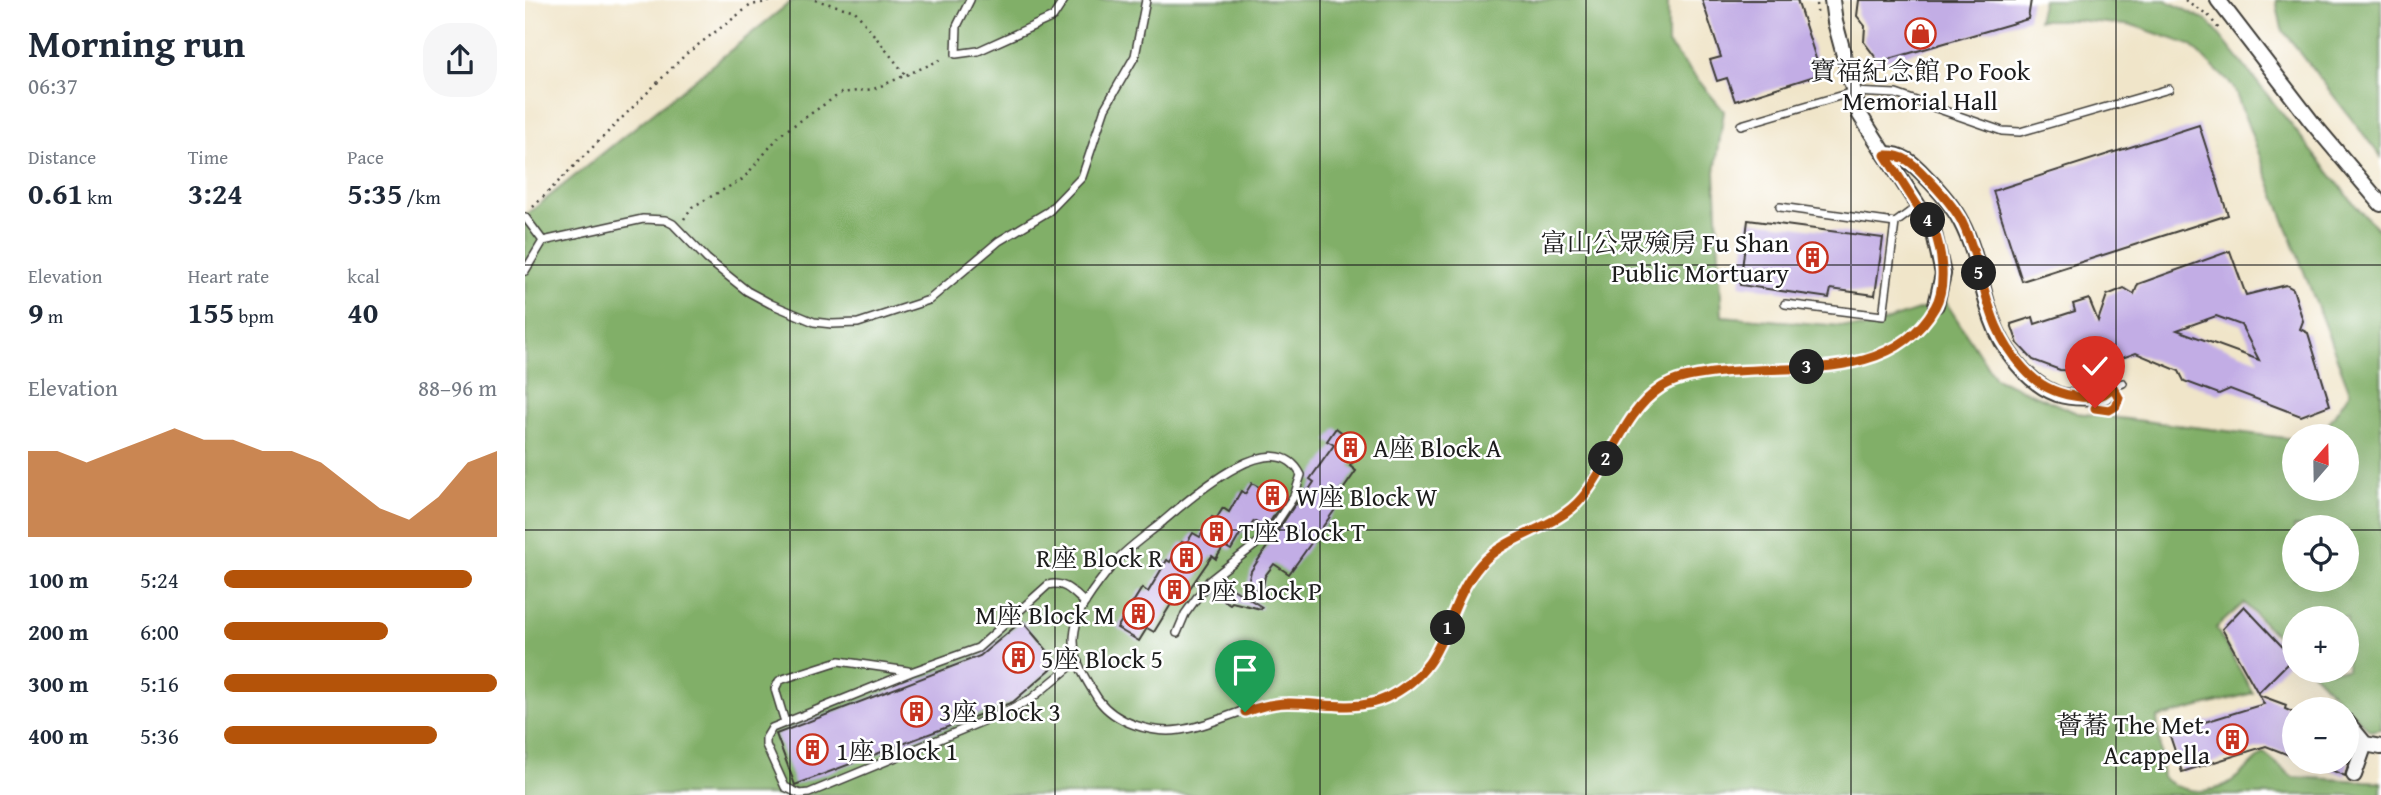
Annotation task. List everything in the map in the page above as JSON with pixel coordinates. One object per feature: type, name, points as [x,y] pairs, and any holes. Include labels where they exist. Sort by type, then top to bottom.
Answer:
[{"type":"street","points":[[1832,0],[1860,115],[1933,229],[1943,274],[1936,305]]},
{"type":"street","points":[[2218,0],[2311,121],[2381,204]]},
{"type":"street","points":[[1885,155],[1895,154],[1906,158],[1917,167],[1944,195],[1962,222],[1993,322],[2010,354],[2034,380],[2058,394],[2087,398],[2105,396]]},
{"type":"street","points":[[2359,737],[2365,744],[2381,747]]},
{"type":"street","points":[[2354,775],[2365,744]]},
{"type":"lane","points":[[970,0],[957,26],[956,54],[978,51],[1053,17],[1064,0]]},
{"type":"lane","points":[[525,271],[543,240],[643,219],[665,220],[678,228],[707,258],[747,291],[814,322],[858,323],[929,300],[999,241],[1049,211],[1082,177],[1105,108],[1135,56],[1146,0]]},
{"type":"lane","points":[[1741,125],[1853,92],[1896,94],[2002,131],[2020,132],[2169,89]]},
{"type":"lane","points":[[1780,206],[1895,223],[1918,206]]},
{"type":"lane","points":[[525,216],[543,240]]},
{"type":"lane","points":[[1786,304],[1882,316],[1895,223]]},
{"type":"lane","points":[[1177,633],[1196,597],[1209,581],[1269,534],[1300,484],[1301,475],[1297,467],[1285,459],[1271,456],[1250,460],[1208,484],[1118,559],[1085,603],[1074,642],[1077,661],[1101,703],[1112,714],[1147,729],[1168,732],[1190,729],[1266,705],[1288,703],[1347,707],[1372,704],[1416,679],[1430,665],[1468,581],[1483,562],[1500,549],[1565,513],[1582,499],[1611,449],[1642,404],[1662,387],[1684,377],[1729,371],[1848,365],[1875,358],[1919,328],[1936,305]]},
{"type":"lane","points":[[2105,396],[2113,387],[2123,383]]},
{"type":"lane","points":[[1077,661],[1031,699],[1010,710],[809,793],[800,794],[785,788],[766,745],[768,732],[785,722],[978,648],[1048,585],[1053,583],[1067,587],[1085,603]]},
{"type":"lane","points":[[785,722],[775,689],[783,679],[846,660],[911,672]]},
{"type":"path","points":[[525,216],[686,54],[751,5],[778,0]]},
{"type":"path","points":[[815,0],[855,11],[905,74]]},
{"type":"path","points":[[2185,0],[2207,15],[2225,35]]},
{"type":"path","points":[[678,228],[692,207],[743,179],[782,134],[841,93],[874,89],[956,54]]},
{"type":"green space","points":[[793,0],[1668,0],[1668,44],[1724,111],[1715,172],[1722,316],[1865,328],[1945,301],[1995,378],[2077,413],[2282,438],[2282,501],[2359,501],[2359,424],[2328,424],[2350,392],[2233,86],[2190,45],[2135,26],[2077,20],[2038,20],[2043,0],[2166,0],[2209,22],[2360,211],[2381,231],[2381,729],[2370,731],[2359,720],[2359,697],[2337,697],[2323,683],[2359,683],[2359,606],[2282,606],[2282,642],[2244,603],[2216,628],[2253,693],[2157,718],[2163,778],[2185,789],[2201,791],[2225,785],[2264,753],[2282,768],[2282,774],[2293,777],[2381,782],[2381,795],[525,795],[525,216]]},
{"type":"green space","points":[[2276,0],[2381,0],[2381,157],[2282,29]]},
{"type":"building","points":[[1702,0],[1797,0],[1821,74],[1735,101],[1727,78],[1717,81],[1710,60],[1721,57]]},
{"type":"building","name":"寶福紀念館 Po Fook Memorial Hall","points":[[1859,0],[2031,0],[2028,19],[1879,62],[1864,42],[1865,26],[1857,16]]},
{"type":"building","points":[[2199,125],[2228,215],[2022,281],[1993,191]]},
{"type":"building","name":"富山公眾殮房 Fu Shan Public Mortuary","points":[[1748,220],[1883,238],[1875,295],[1831,289],[1829,298],[1740,285]]},
{"type":"building","points":[[2230,251],[2246,295],[2286,285],[2293,289],[2303,321],[2300,329],[2308,333],[2330,405],[2301,416],[2230,389],[2219,394],[2184,381],[2179,371],[2136,353],[2085,371],[2060,370],[2033,360],[2018,344],[2011,324],[2033,317],[2035,324],[2075,311],[2073,304],[2089,299],[2098,321],[2107,295],[2124,288],[2134,294],[2138,284]],"holes":[[[2216,316],[2241,325],[2259,360],[2177,330]]]},
{"type":"building","points":[[1336,428],[1348,437],[1345,441],[1360,451],[1350,466],[1356,471],[1335,501],[1339,504],[1289,574],[1274,564],[1265,576],[1262,591],[1247,587],[1251,571],[1296,503],[1299,505],[1314,482],[1310,479],[1334,445],[1327,441]]},
{"type":"building","points":[[1252,483],[1268,492],[1270,488],[1286,497],[1266,528],[1254,521],[1246,534],[1242,531],[1231,550],[1224,546],[1216,559],[1212,556],[1179,604],[1173,601],[1154,632],[1147,628],[1139,641],[1117,628],[1142,588],[1148,592],[1167,560],[1170,562],[1182,542],[1186,544],[1193,533],[1200,537],[1212,517],[1216,519],[1223,508],[1229,512],[1241,491],[1245,494]]},
{"type":"building","points":[[1225,584],[1262,607],[1261,609],[1232,602],[1230,604],[1217,596]]},
{"type":"building","points":[[2244,606],[2282,646],[2282,669],[2258,693],[2222,629]]},
{"type":"building","points":[[1022,621],[1058,663],[1013,702],[795,785],[776,734],[980,656]]},
{"type":"building","name":"薈蕎 The Met. Acappella","points":[[2259,695],[2282,704],[2282,752],[2266,746],[2182,772],[2169,733],[2264,704]]},
{"type":"place","name":"寶福紀念館 Po Fook Memorial Hall","points":[[1920,34]]},
{"type":"place","name":"富山公眾殮房 Fu Shan Public Mortuary","points":[[1812,257]]},
{"type":"place","name":"A座 Block A","points":[[1350,447]]},
{"type":"place","name":"W座 Block W","points":[[1273,496]]},
{"type":"place","name":"T座 Block T","points":[[1216,531]]},
{"type":"place","name":"R座 Block R","points":[[1186,557]]},
{"type":"place","name":"P座 Block P","points":[[1174,590]]},
{"type":"place","name":"M座 Block M","points":[[1138,614]]},
{"type":"place","name":"5座 Block 5","points":[[1018,658]]},
{"type":"place","name":"3座 Block 3","points":[[916,711]]},
{"type":"place","name":"薈蕎 The Met. Acappella","points":[[2233,739]]},
{"type":"place","name":"1座 Block 1","points":[[813,750]]},
{"type":"route","points":[[1245,712],[1266,705],[1288,703],[1347,707],[1372,704],[1416,679],[1430,665],[1468,581],[1483,562],[1500,549],[1565,513],[1582,499],[1611,449],[1642,404],[1662,387],[1684,377],[1729,371],[1848,365],[1875,358],[1919,328],[1936,305],[1943,274],[1933,229],[1885,155],[1895,154],[1906,158],[1917,167],[1944,195],[1962,222],[1993,322],[2010,354],[2034,380],[2058,394],[2087,398],[2105,396],[2113,387],[2119,398],[2116,406],[2109,410],[2095,408]]}]
